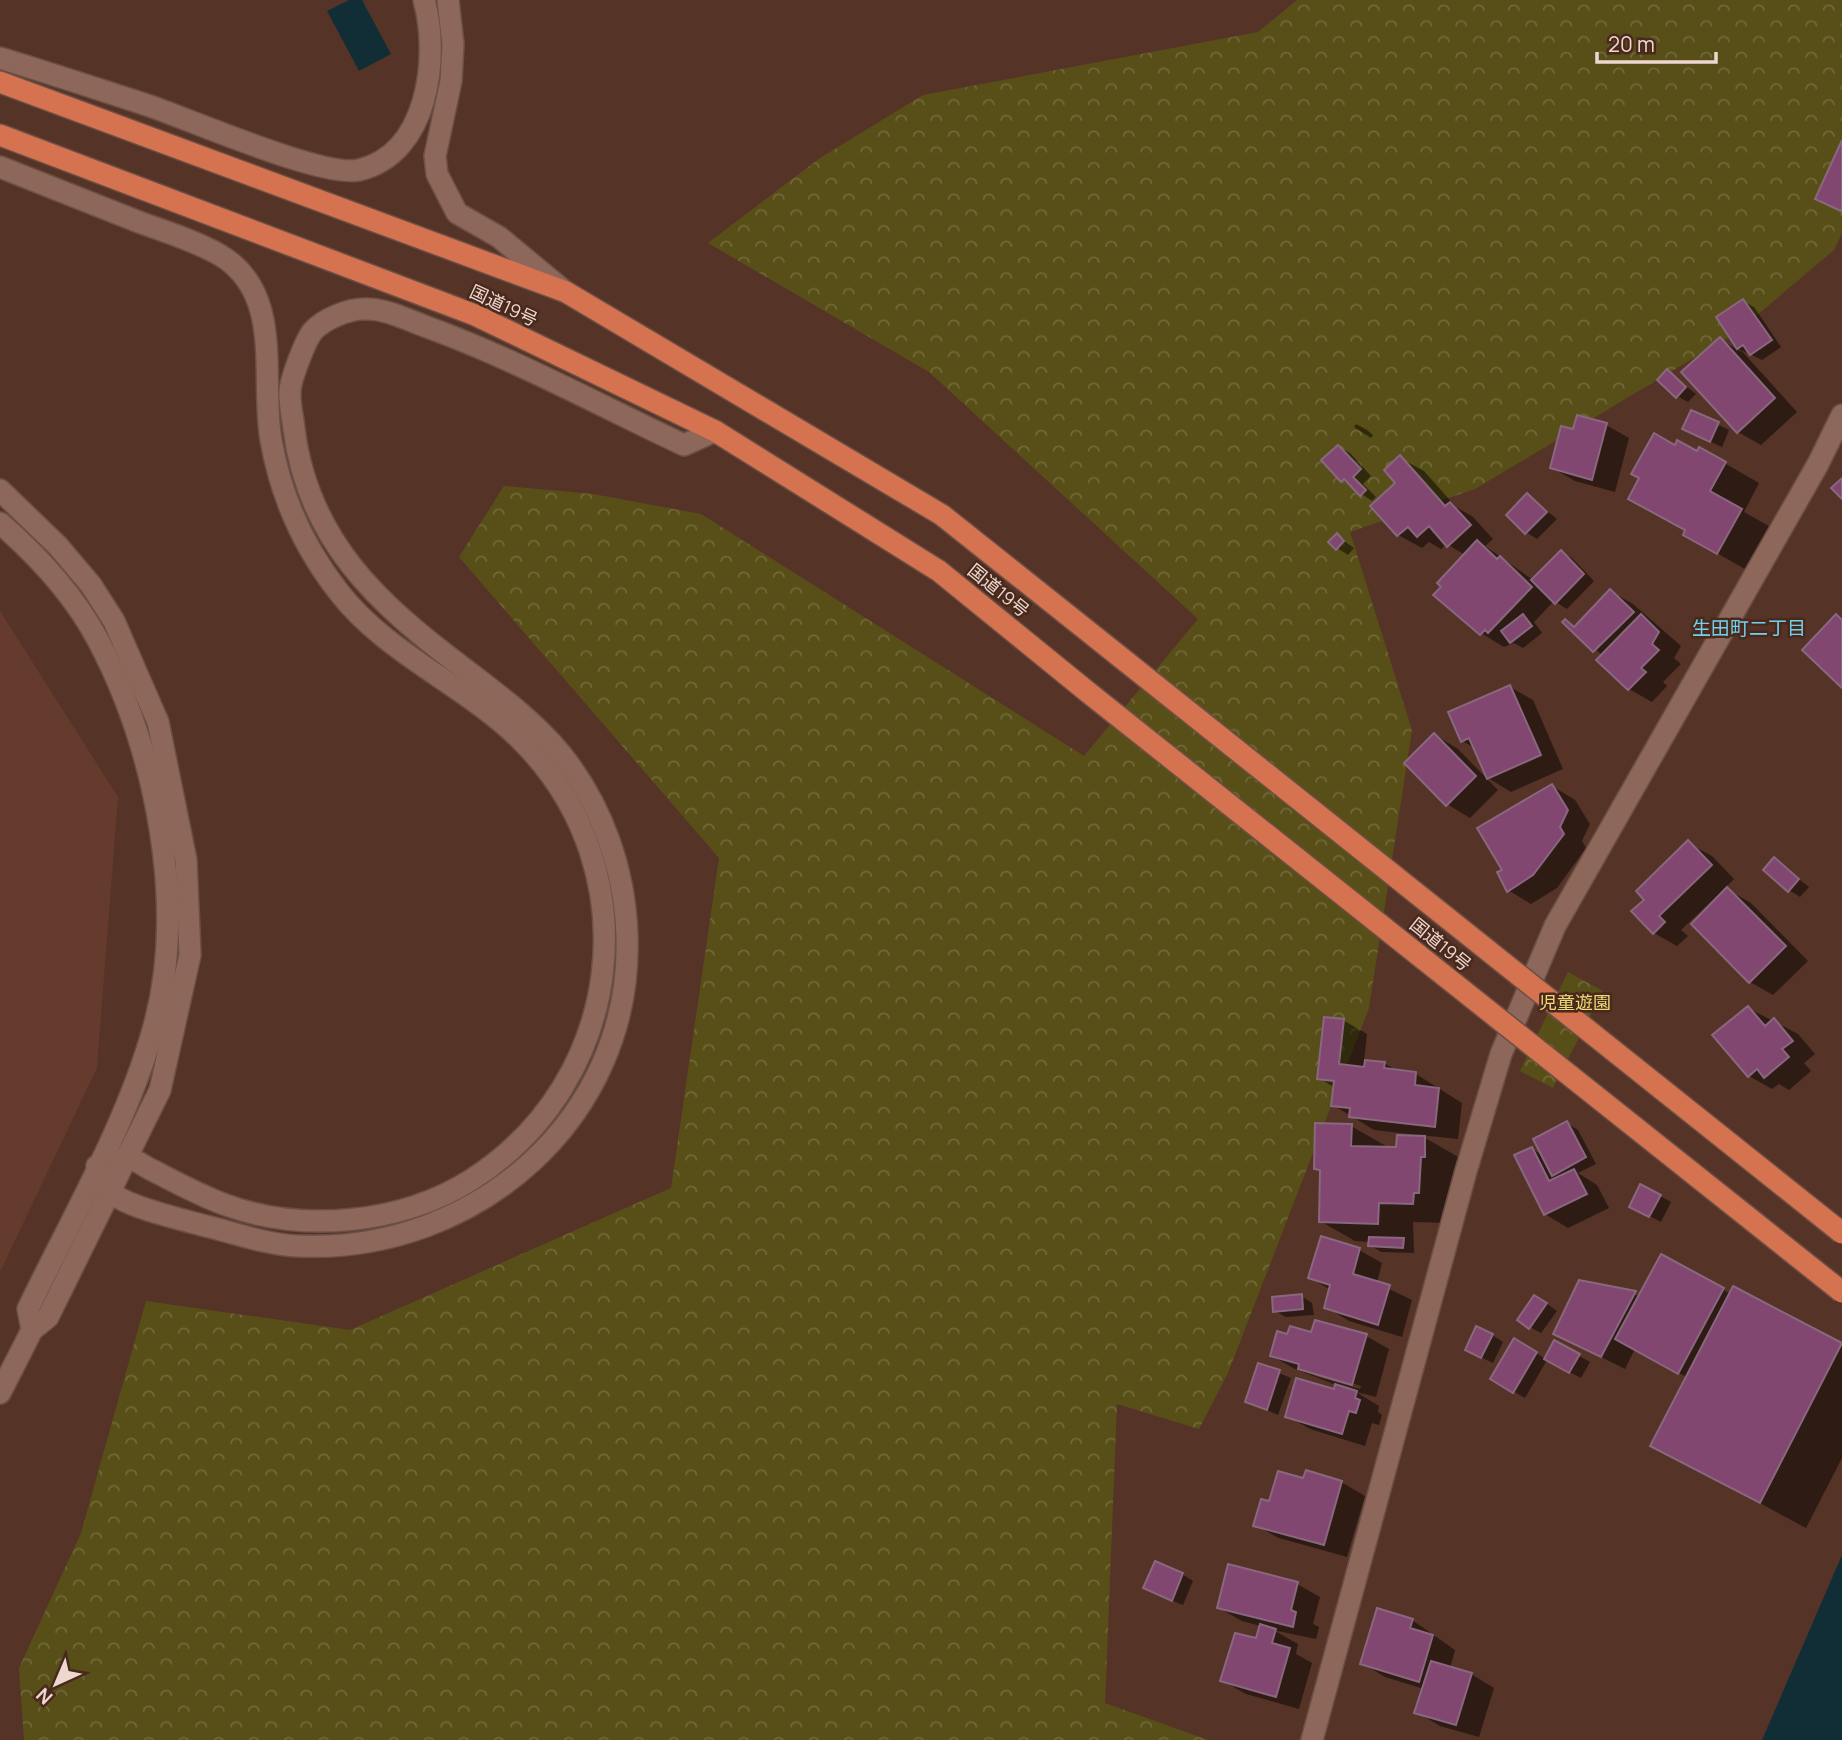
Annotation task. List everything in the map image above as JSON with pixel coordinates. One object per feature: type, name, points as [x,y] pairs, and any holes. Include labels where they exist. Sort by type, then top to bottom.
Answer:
[{"type":"highway","name":"国道19号","points":[[0,82],[566,292],[942,515],[1842,1233]]},
{"type":"highway","name":"国道19号","points":[[0,135],[475,314],[715,431],[939,571],[1842,1292]]},
{"type":"street","points":[[0,58],[148,105],[326,169],[357,171],[388,159],[411,129],[426,94],[430,54],[424,0]]},
{"type":"street","points":[[448,0],[453,44],[451,81],[435,156],[437,174],[457,213],[499,237],[566,292]]},
{"type":"street","points":[[0,167],[223,257],[254,288],[266,320],[265,382],[271,439],[283,493],[296,526],[340,595],[371,626],[499,720],[547,770],[570,804],[591,850],[602,900],[607,949],[599,998],[586,1044],[568,1079],[522,1140],[469,1182],[421,1205],[360,1219],[300,1221],[228,1206],[128,1158],[97,1166]]},
{"type":"street","points":[[97,1166],[111,1193],[155,1213],[296,1246],[363,1242],[427,1227],[479,1203],[513,1179],[565,1127],[587,1094],[608,1052],[621,1007],[628,953],[626,899],[611,844],[589,795],[564,758],[537,727],[387,606],[354,570],[318,517],[295,437],[289,388],[314,330],[341,313],[365,308],[399,316],[461,339],[684,445],[715,431]]},
{"type":"street","points":[[1312,1740],[1466,1171],[1501,1054],[1555,926],[1818,464],[1842,415]]},
{"type":"street","points":[[0,490],[58,546],[91,585],[114,621],[158,722],[186,860],[190,955],[160,1090],[48,1317],[32,1330],[0,1393]]},
{"type":"street","points":[[0,523],[22,541],[61,585],[98,639],[141,742],[161,848],[167,908],[164,969],[154,1027],[135,1085],[28,1309],[32,1330]]},
{"type":"shaded area","points":[[0,611],[118,797],[97,1068],[0,1272]]},
{"type":"green space","points":[[1297,0],[1842,0],[1842,233],[1834,250],[1737,332],[1475,489],[1350,532],[1412,730],[1369,1008],[1228,1373],[1199,1429],[1117,1404],[1105,1703],[1208,1740],[24,1740],[19,1668],[81,1533],[146,1301],[350,1330],[671,1188],[719,858],[459,557],[504,486],[593,494],[701,514],[1084,756],[1198,619],[929,372],[708,243],[820,158],[923,95],[1258,32]]},
{"type":"green space","name":"児童遊園","points":[[1568,972],[1603,991],[1553,1088],[1520,1071]]},
{"type":"water","points":[[349,0],[362,0],[391,54],[359,71],[327,11]]},
{"type":"water","points":[[1842,1555],[1842,1740],[1762,1740]]},
{"type":"building","points":[[1842,140],[1842,208],[1841,211],[1815,199]]},
{"type":"building","points":[[1743,299],[1772,340],[1750,355],[1743,345],[1737,349],[1716,317]]},
{"type":"building","points":[[1720,337],[1775,398],[1737,433],[1681,372]]},
{"type":"building","points":[[1667,369],[1686,387],[1676,398],[1657,380]]},
{"type":"building","points":[[1691,410],[1719,422],[1710,442],[1682,429]]},
{"type":"building","points":[[1577,415],[1607,423],[1592,480],[1550,468],[1561,426],[1573,429]]},
{"type":"building","points":[[1654,433],[1675,445],[1677,440],[1697,451],[1699,447],[1726,462],[1710,491],[1742,509],[1717,554],[1683,535],[1685,530],[1628,499],[1639,478],[1631,474]]},
{"type":"building","points":[[1338,445],[1361,469],[1353,477],[1366,490],[1360,496],[1344,479],[1341,482],[1321,460]]},
{"type":"building","points":[[1400,455],[1445,506],[1450,502],[1471,525],[1447,547],[1429,526],[1417,537],[1408,527],[1397,536],[1370,506],[1395,483],[1384,470]]},
{"type":"building","points":[[1842,478],[1842,499],[1831,488]]},
{"type":"building","points":[[1527,493],[1547,512],[1525,534],[1506,515]]},
{"type":"building","points":[[1337,533],[1344,541],[1336,550],[1328,542]]},
{"type":"building","points":[[1477,540],[1497,559],[1500,556],[1532,587],[1488,633],[1485,630],[1480,635],[1433,595],[1441,587],[1437,583]]},
{"type":"building","points":[[1561,550],[1584,574],[1555,604],[1531,580]]},
{"type":"building","points":[[1610,589],[1634,612],[1593,652],[1562,622],[1565,619],[1574,627]]},
{"type":"building","points":[[1523,614],[1532,626],[1510,643],[1501,631]]},
{"type":"building","points":[[1641,614],[1659,632],[1652,644],[1659,650],[1641,668],[1646,672],[1628,690],[1596,660]]},
{"type":"building","points":[[1836,614],[1842,620],[1842,688],[1802,650]]},
{"type":"building","points":[[1510,685],[1541,755],[1487,779],[1469,738],[1461,742],[1448,712]]},
{"type":"building","points":[[1434,733],[1476,776],[1446,806],[1404,763]]},
{"type":"building","points":[[1552,784],[1568,810],[1560,827],[1564,834],[1533,875],[1507,892],[1497,872],[1502,870],[1477,828]]},
{"type":"building","points":[[1688,840],[1712,865],[1659,916],[1665,922],[1653,934],[1631,911],[1644,900],[1636,891]]},
{"type":"building","points":[[1774,857],[1799,879],[1788,892],[1763,870]]},
{"type":"building","points":[[1727,887],[1786,946],[1749,983],[1691,924]]},
{"type":"building","points":[[1748,1006],[1765,1026],[1774,1018],[1793,1041],[1782,1049],[1789,1057],[1764,1078],[1757,1069],[1748,1077],[1712,1035]]},
{"type":"building","points":[[1324,1017],[1344,1019],[1339,1064],[1364,1067],[1365,1060],[1385,1062],[1384,1068],[1416,1072],[1415,1085],[1439,1088],[1435,1127],[1349,1117],[1350,1108],[1331,1106],[1334,1081],[1317,1079]]},
{"type":"building","points":[[1567,1121],[1586,1157],[1552,1176],[1533,1139]]},
{"type":"building","points":[[1315,1123],[1352,1124],[1351,1146],[1396,1147],[1397,1135],[1425,1136],[1425,1157],[1421,1157],[1419,1193],[1414,1193],[1413,1204],[1379,1203],[1378,1224],[1319,1222],[1320,1170],[1314,1169]]},
{"type":"building","points":[[1532,1147],[1549,1181],[1574,1169],[1587,1194],[1544,1215],[1514,1155]]},
{"type":"building","points":[[1640,1184],[1661,1195],[1649,1217],[1629,1207]]},
{"type":"building","points":[[1321,1236],[1360,1248],[1353,1274],[1390,1285],[1378,1325],[1324,1308],[1330,1285],[1308,1278]]},
{"type":"building","points":[[1369,1237],[1404,1238],[1403,1248],[1368,1246]]},
{"type":"building","points":[[1661,1254],[1724,1288],[1678,1374],[1615,1339]]},
{"type":"building","points":[[1579,1280],[1636,1291],[1601,1357],[1553,1334]]},
{"type":"building","points":[[1733,1286],[1842,1343],[1760,1503],[1650,1446]]},
{"type":"building","points":[[1302,1294],[1303,1309],[1273,1312],[1272,1297]]},
{"type":"building","points":[[1534,1295],[1547,1303],[1529,1329],[1517,1320]]},
{"type":"building","points":[[1315,1320],[1367,1334],[1352,1385],[1298,1369],[1299,1364],[1270,1356],[1277,1331],[1287,1334],[1290,1326],[1311,1332]]},
{"type":"building","points":[[1476,1326],[1493,1334],[1481,1358],[1465,1350]]},
{"type":"building","points":[[1514,1338],[1537,1352],[1513,1393],[1490,1379]]},
{"type":"building","points":[[1554,1340],[1580,1354],[1569,1373],[1544,1359]]},
{"type":"building","points":[[1258,1363],[1280,1370],[1267,1410],[1245,1402]]},
{"type":"building","points":[[1296,1378],[1334,1389],[1335,1384],[1357,1391],[1355,1398],[1360,1400],[1356,1413],[1349,1411],[1342,1434],[1285,1417]]},
{"type":"building","points":[[1306,1470],[1342,1481],[1324,1545],[1253,1526],[1261,1499],[1269,1501],[1278,1471],[1303,1478]]},
{"type":"building","points":[[1155,1561],[1183,1573],[1172,1601],[1143,1588]]},
{"type":"building","points":[[1228,1564],[1298,1582],[1291,1610],[1296,1612],[1293,1627],[1217,1608]]},
{"type":"building","points":[[1377,1608],[1413,1619],[1410,1628],[1433,1635],[1419,1682],[1360,1664]]},
{"type":"building","points":[[1260,1624],[1276,1629],[1272,1643],[1290,1648],[1276,1697],[1220,1681],[1235,1633],[1256,1638]]},
{"type":"building","points":[[1431,1661],[1472,1673],[1456,1725],[1414,1713]]},
{"type":"district","name":"生田町二丁目","points":[[1749,628]]}]
